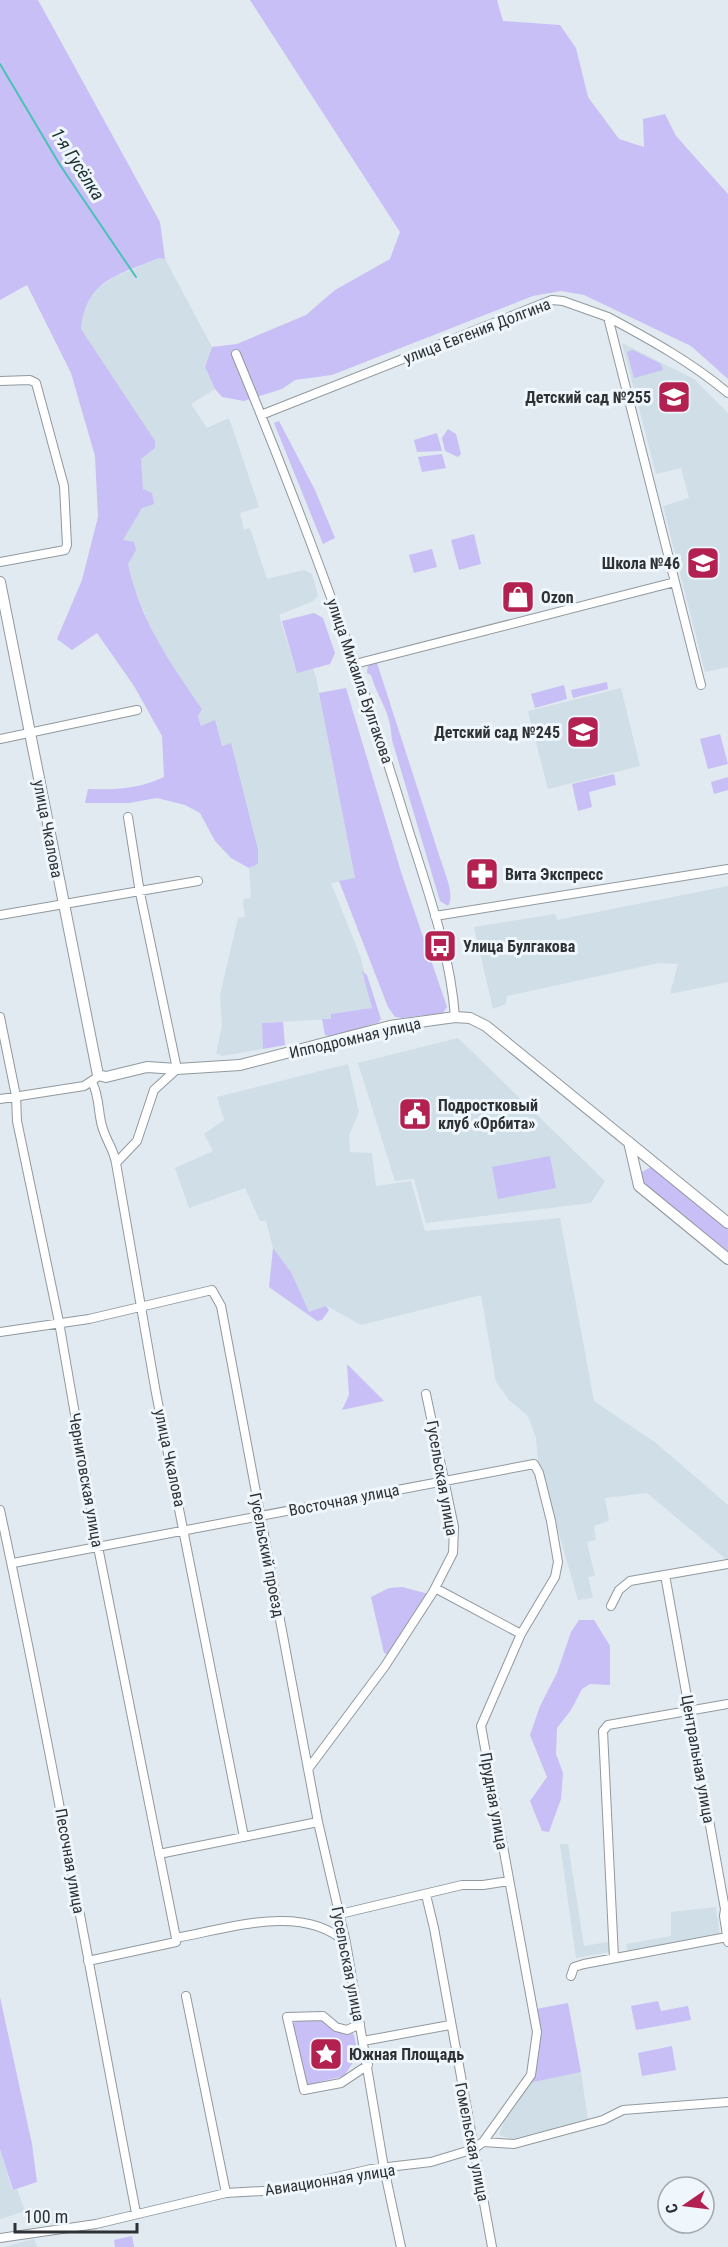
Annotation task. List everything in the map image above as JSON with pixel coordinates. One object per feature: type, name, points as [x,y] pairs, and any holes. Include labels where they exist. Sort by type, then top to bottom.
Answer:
[{"type":"street","name":"улица Евгения Долгина","points":[[261,415],[552,300],[563,301],[608,317],[670,350],[702,371],[728,393]]},
{"type":"street","points":[[608,317],[701,685]]},
{"type":"street","name":"улица Михаила Булгакова","points":[[236,354],[299,506],[380,736],[435,916],[447,967],[455,1017]]},
{"type":"street","points":[[0,381],[30,380],[36,382],[64,486],[67,545],[65,550],[0,562]]},
{"type":"street","name":"улица Чкалова","points":[[0,582],[63,904],[104,1133],[114,1149],[140,1306],[244,1837]]},
{"type":"street","points":[[355,664],[675,582]]},
{"type":"street","points":[[0,740],[137,710]]},
{"type":"street","points":[[116,1163],[136,1141],[154,1090],[177,1069],[140,893],[128,817]]},
{"type":"street","points":[[435,916],[728,869]]},
{"type":"street","points":[[0,915],[140,893],[198,881]]},
{"type":"street","name":"Черниговская улица","points":[[0,1017],[16,1096],[17,1121],[58,1322],[98,1547],[176,1940]]},
{"type":"street","name":"Ипподромная улица","points":[[95,1079],[147,1067],[177,1069],[240,1065],[390,1026],[455,1017],[470,1018],[486,1026],[728,1223]]},
{"type":"street","points":[[0,1099],[70,1088],[95,1079]]},
{"type":"street","points":[[629,1141],[639,1186],[728,1259]]},
{"type":"street","name":"Гусельский проезд","points":[[140,1306],[212,1290],[221,1306],[318,1822]]},
{"type":"street","points":[[0,1332],[89,1319],[140,1306]]},
{"type":"street","name":"Гусельская улица","points":[[308,1768],[386,1666],[435,1588],[453,1553],[454,1527],[446,1480],[426,1394]]},
{"type":"street","name":"Восточная улица","points":[[13,1563],[534,1464]]},
{"type":"street","name":"Прудная улица","points":[[474,2149],[483,2142],[531,2075],[537,2032],[481,1726],[521,1634],[555,1577],[558,1562],[539,1473],[534,1464]]},
{"type":"street","name":"Песочная улица","points":[[0,1510],[13,1563],[136,2213]]},
{"type":"street","points":[[610,1606],[625,1584],[728,1564]]},
{"type":"street","name":"Центральная улица","points":[[665,1575],[727,1908],[724,1916],[728,1940]]},
{"type":"street","points":[[435,1588],[521,1634]]},
{"type":"street","points":[[614,1958],[603,1731],[608,1725],[728,1704]]},
{"type":"street","points":[[159,1854],[318,1822]]},
{"type":"street","name":"Гусельская улица","points":[[318,1822],[346,1943],[384,2168],[401,2247]]},
{"type":"street","points":[[340,1914],[462,1885],[509,1881]]},
{"type":"street","name":"Гомельская улица","points":[[426,1895],[492,2247]]},
{"type":"street","points":[[88,1961],[276,1920],[321,1928],[346,1943]]},
{"type":"street","points":[[571,1976],[574,1967],[614,1958],[728,1940]]},
{"type":"street","points":[[186,1996],[226,2193]]},
{"type":"street","points":[[360,2024],[347,2030],[336,2027],[323,2016],[287,2017],[304,2090],[341,2083],[368,2065]]},
{"type":"street","points":[[363,2041],[450,2025]]},
{"type":"street","points":[[483,2142],[514,2144],[603,2120],[623,2110],[728,2102]]},
{"type":"street","name":"Авиационная улица","points":[[0,2238],[101,2223],[226,2193],[280,2190],[384,2168],[431,2162],[474,2149]]},
{"type":"shaded area","points":[[0,0],[38,0],[160,222],[165,259],[159,258],[118,275],[97,289],[84,312],[81,329],[155,441],[155,448],[141,459],[143,489],[152,493],[154,504],[142,508],[123,540],[134,542],[136,550],[128,564],[140,604],[157,640],[202,709],[198,716],[201,726],[215,720],[222,746],[231,743],[258,850],[258,864],[249,868],[231,858],[215,841],[200,813],[185,805],[157,798],[129,803],[85,803],[88,789],[127,788],[164,777],[162,736],[134,686],[97,633],[72,650],[57,639],[82,580],[98,517],[95,456],[71,373],[27,285],[0,300]]},
{"type":"shaded area","points":[[250,0],[497,0],[503,21],[560,25],[576,48],[588,97],[619,139],[644,147],[643,119],[665,114],[676,136],[728,194],[728,379],[691,346],[584,295],[561,291],[533,296],[332,375],[295,380],[282,389],[244,401],[222,397],[215,389],[205,367],[212,347],[237,344],[306,315],[335,290],[390,259],[400,232]]},
{"type":"shaded area","points":[[160,258],[165,259],[212,347],[205,367],[215,389],[191,404],[207,428],[229,418],[259,507],[240,513],[244,530],[250,528],[267,579],[304,570],[312,574],[318,596],[313,601],[279,615],[297,673],[313,668],[316,677],[355,879],[331,883],[361,958],[372,1009],[331,1014],[331,1019],[262,1023],[263,1049],[222,1056],[216,1053],[222,1026],[220,995],[238,918],[245,917],[244,899],[251,898],[249,868],[258,864],[230,743],[222,746],[201,726],[198,716],[201,709],[159,647],[133,586],[123,540],[142,507],[141,459],[155,448],[81,329],[83,308],[93,292],[114,277]]},
{"type":"shaded area","points":[[622,343],[694,379],[728,413],[728,667],[705,672],[663,506],[689,498],[681,468],[656,474]]},
{"type":"shaded area","points":[[633,350],[661,364],[663,370],[634,378],[627,352]]},
{"type":"shaded area","points":[[279,421],[315,490],[335,538],[323,544],[274,423]]},
{"type":"shaded area","points":[[448,429],[456,434],[461,454],[458,457],[445,451],[442,438]]},
{"type":"shaded area","points":[[437,433],[442,451],[417,452],[414,440]]},
{"type":"shaded area","points":[[442,454],[446,468],[422,472],[418,457]]},
{"type":"shaded area","points":[[474,534],[481,564],[459,570],[451,540]]},
{"type":"shaded area","points":[[432,549],[437,567],[414,573],[409,555]]},
{"type":"shaded area","points":[[314,613],[323,618],[335,653],[330,664],[297,673],[282,621]]},
{"type":"shaded area","points":[[377,663],[447,878],[450,890],[448,906],[440,901],[392,740],[387,712],[371,675],[367,673],[368,664]]},
{"type":"shaded area","points":[[607,682],[608,689],[573,698],[571,690]]},
{"type":"shaded area","points":[[564,685],[567,699],[535,708],[531,694]]},
{"type":"shaded area","points":[[346,688],[402,875],[447,1007],[443,1013],[395,1017],[388,1007],[339,881],[355,878],[319,693]]},
{"type":"shaded area","name":"Детский сад №245","points":[[621,688],[640,766],[548,789],[528,711]]},
{"type":"shaded area","points":[[720,734],[728,764],[708,769],[700,739]]},
{"type":"shaded area","points":[[614,774],[616,785],[589,792],[592,807],[578,811],[572,784]]},
{"type":"shaded area","points":[[728,777],[728,790],[714,794],[711,782]]},
{"type":"shaded area","points":[[728,886],[728,982],[670,994],[678,964],[659,963],[507,996],[506,1004],[493,1009],[474,927],[555,914],[557,920]]},
{"type":"shaded area","points":[[362,971],[367,975],[381,1019],[379,1022],[334,1037],[325,1035],[322,1019],[331,1019],[331,1014],[372,1008]]},
{"type":"shaded area","points":[[283,1022],[285,1045],[263,1049],[262,1023]]},
{"type":"shaded area","points":[[458,1038],[605,1181],[591,1203],[426,1223],[414,1179],[395,1181],[358,1063]]},
{"type":"shaded area","points":[[348,1064],[359,1112],[349,1135],[350,1152],[372,1153],[376,1186],[411,1181],[425,1231],[560,1218],[594,1401],[656,1443],[728,1505],[728,1561],[647,1493],[605,1498],[609,1521],[594,1526],[596,1540],[587,1542],[595,1576],[588,1577],[593,1598],[578,1600],[538,1460],[536,1438],[528,1416],[509,1400],[496,1382],[481,1295],[361,1325],[327,1306],[309,1313],[291,1272],[273,1248],[266,1221],[260,1221],[245,1188],[189,1208],[175,1168],[213,1151],[204,1134],[224,1120],[217,1097]]},
{"type":"shaded area","points":[[550,1156],[556,1188],[498,1199],[492,1167]]},
{"type":"shaded area","points":[[651,1167],[728,1230],[728,1252],[642,1182],[640,1173]]},
{"type":"shaded area","points":[[273,1248],[291,1272],[309,1312],[326,1306],[329,1310],[322,1320],[317,1321],[269,1287]]},
{"type":"shaded area","points":[[347,1364],[384,1401],[342,1410],[349,1395]]},
{"type":"shaded area","points":[[402,1587],[429,1594],[387,1654],[384,1653],[371,1597],[389,1588]]},
{"type":"shaded area","points":[[579,1620],[594,1620],[610,1646],[610,1685],[590,1684],[582,1689],[571,1710],[557,1728],[556,1754],[563,1773],[561,1799],[549,1832],[542,1831],[530,1801],[547,1777],[530,1735],[540,1706],[557,1673],[571,1632]]},
{"type":"shaded area","points":[[560,1844],[568,1844],[584,1946],[608,1942],[610,1952],[576,1958]]},
{"type":"shaded area","points":[[716,1907],[720,1937],[628,1952],[626,1944],[671,1936],[671,1912]]},
{"type":"shaded area","points":[[0,1997],[32,2144],[37,2182],[13,2190],[0,2149]]},
{"type":"shaded area","points":[[658,2001],[661,2011],[688,2006],[691,2020],[636,2030],[631,2006]]},
{"type":"shaded area","points":[[568,2003],[581,2072],[529,2083],[536,2009]]},
{"type":"shaded area","points":[[322,2020],[350,2029],[354,2035],[358,2055],[344,2076],[307,2085],[304,2083],[292,2024],[297,2021]]},
{"type":"shaded area","points":[[672,2046],[676,2070],[642,2076],[638,2053]]},
{"type":"shaded area","points":[[581,2072],[588,2120],[512,2139],[499,2135],[506,2116],[529,2083]]},
{"type":"shaded area","points":[[0,2149],[12,2190],[17,2189],[25,2211],[0,2219]]},
{"type":"shaded area","points":[[132,2236],[134,2247],[115,2247],[114,2240]]},
{"type":"shaded area","points":[[34,2239],[37,2247],[5,2247],[26,2241]]},
{"type":"waterway","name":"1-я Гусёлка","points":[[0,64],[60,165],[136,277]]},
{"type":"place","name":"Детский сад №255","points":[[674,397]]},
{"type":"place","name":"Школа №46","points":[[703,563]]},
{"type":"place","name":"Ozon","points":[[518,597]]},
{"type":"place","name":"Детский сад №245","points":[[583,732]]},
{"type":"place","name":"Вита Экспресс","points":[[482,874]]},
{"type":"place","name":"Улица Булгакова","points":[[440,946]]},
{"type":"place","name":"Подростковый клуб «Орбита»","points":[[415,1114]]},
{"type":"place","name":"Южная Площадь","points":[[326,2054]]}]
